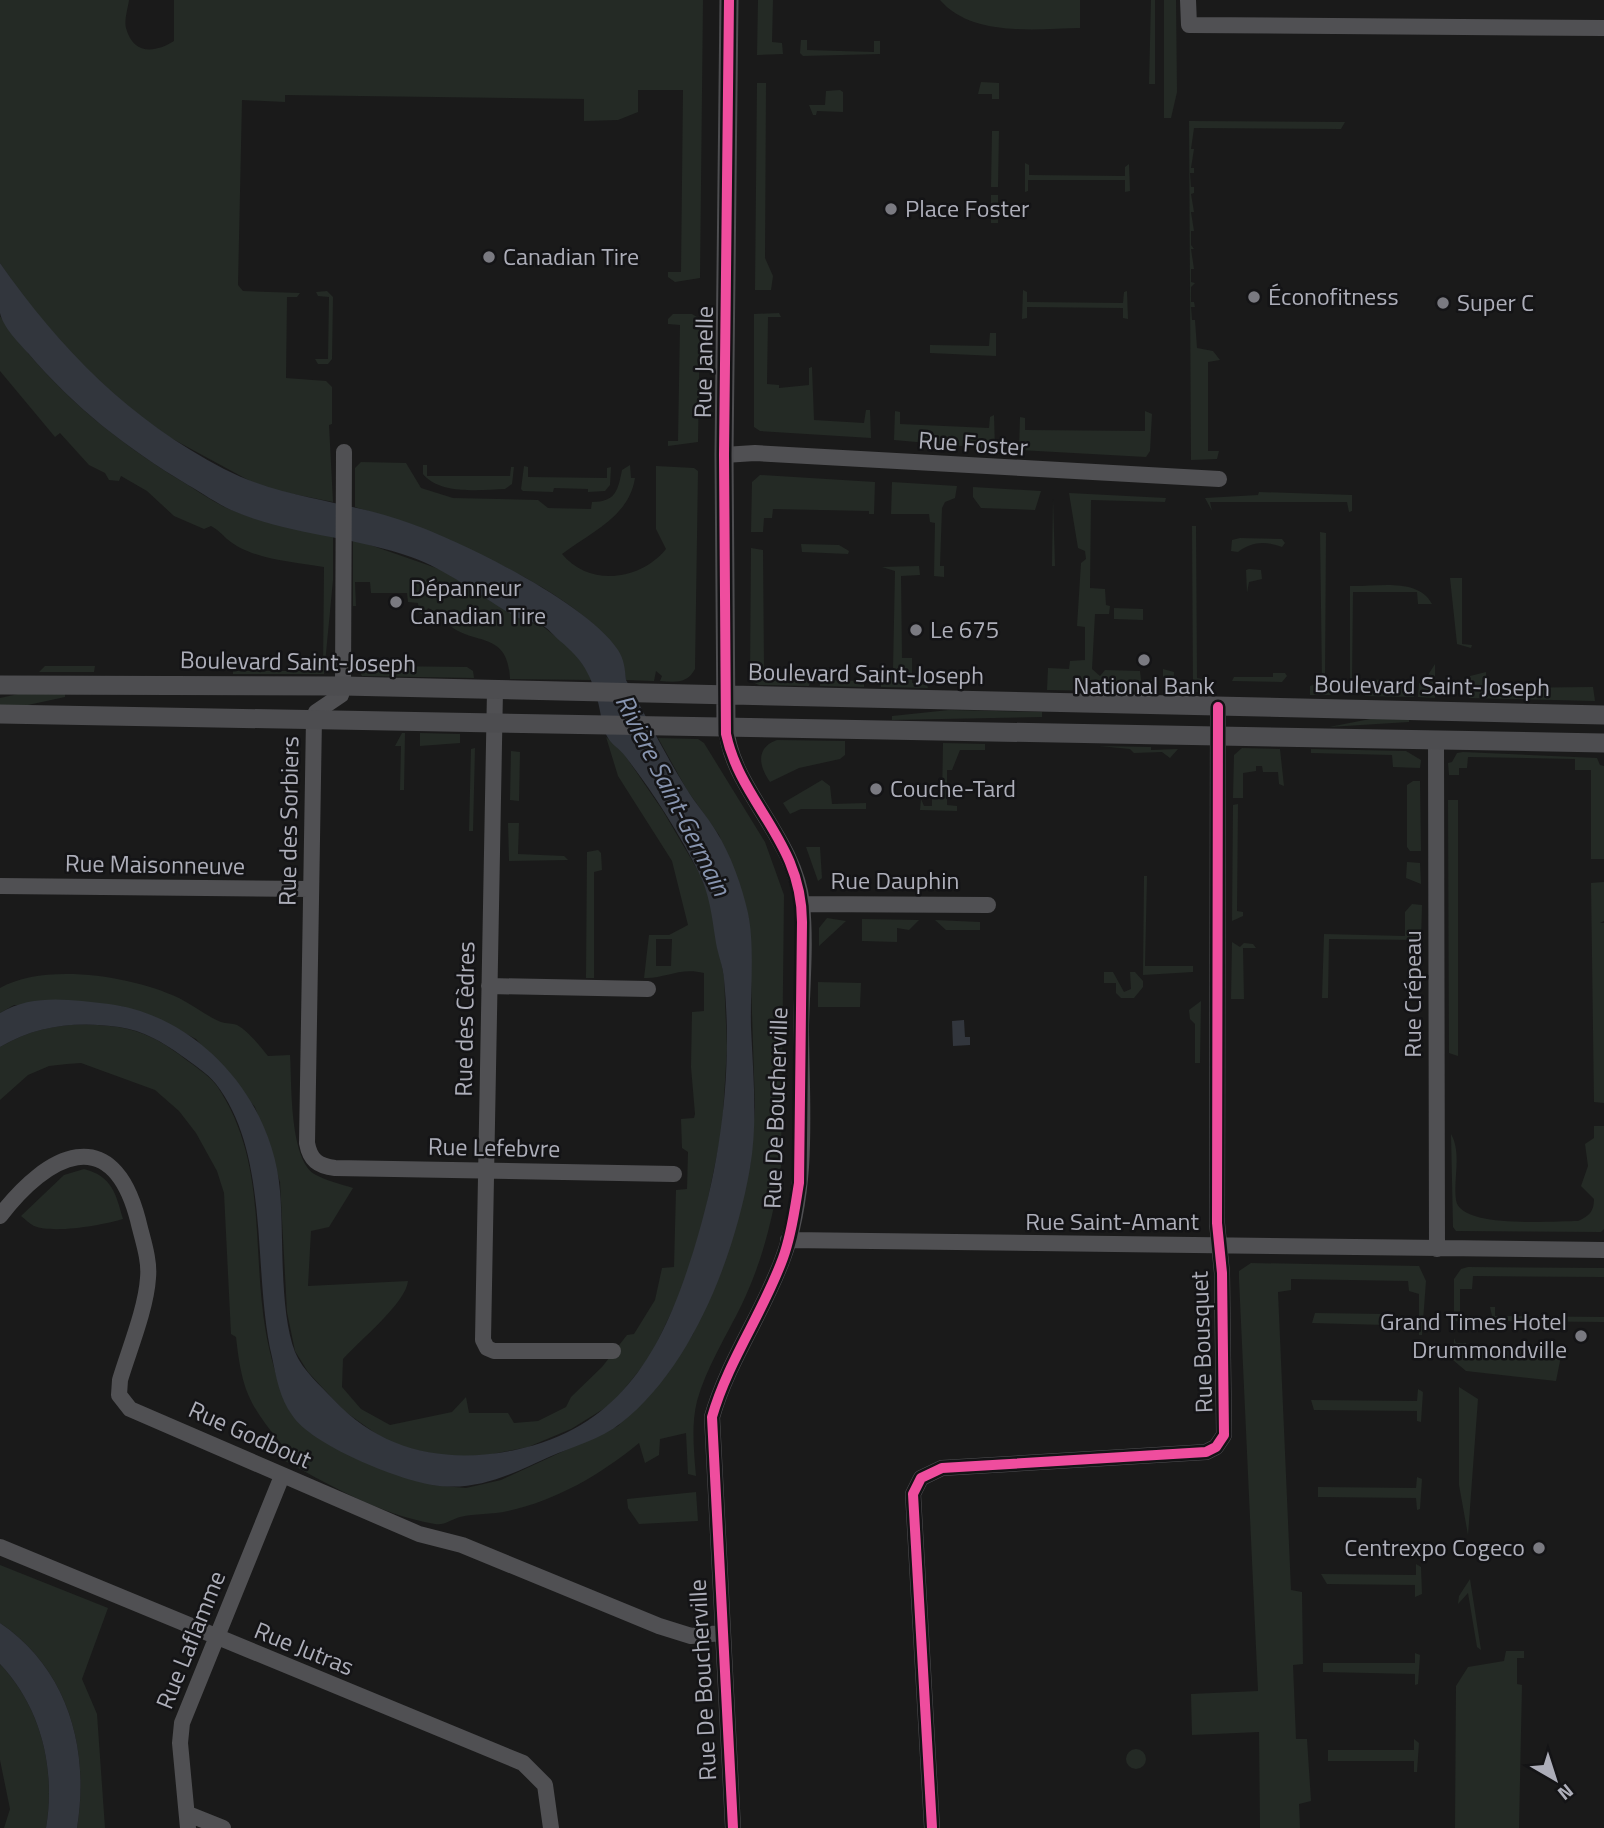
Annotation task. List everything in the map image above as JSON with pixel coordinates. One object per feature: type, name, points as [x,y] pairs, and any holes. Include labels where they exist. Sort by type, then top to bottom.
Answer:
[{"type":"main road","name":"Rue Janelle","points":[[726,725],[724,455],[729,0]]},
{"type":"main road","name":"Boulevard Saint-Joseph","points":[[0,685],[343,686],[1604,715]]},
{"type":"main road","points":[[0,714],[726,725],[1604,743]]},
{"type":"street","points":[[1188,0],[1189,25],[1604,28]]},
{"type":"street","points":[[343,686],[344,452]]},
{"type":"street","name":"Rue Foster","points":[[724,455],[755,453],[1219,479]]},
{"type":"street","name":"Rue des Sorbiers","points":[[315,1161],[307,1143],[314,718],[316,712],[341,695],[343,686]]},
{"type":"street","name":"Rue des Cèdres","points":[[495,690],[481,1330],[487,1348],[613,1352]]},
{"type":"street","name":"Rue Bousquet","points":[[932,1828],[914,1506],[917,1482],[925,1474],[942,1468],[1200,1453],[1216,1447],[1222,1439],[1225,1426],[1218,1246],[1218,707]]},
{"type":"street","name":"Rue De Boucherville","points":[[726,725],[728,741],[741,773],[789,858],[802,904],[799,1183],[788,1240],[766,1299],[729,1371],[712,1417],[733,1828]]},
{"type":"street","name":"Rue Crépeau","points":[[1436,739],[1437,1249]]},
{"type":"street","name":"Rue Maisonneuve","points":[[0,886],[310,889]]},
{"type":"street","name":"Rue Dauphin","points":[[802,904],[988,905]]},
{"type":"street","points":[[489,986],[648,989]]},
{"type":"street","name":"Rue Godbout","points":[[0,1216],[33,1182],[67,1158],[92,1157],[112,1168],[127,1187],[134,1205],[149,1278],[120,1380],[121,1400],[136,1412],[161,1420],[282,1476],[419,1534],[461,1545],[659,1626],[691,1636],[721,1633]]},
{"type":"street","name":"Rue Lefebvre","points":[[315,1161],[335,1168],[674,1174]]},
{"type":"street","name":"Rue Saint-Amant","points":[[788,1240],[1604,1250]]},
{"type":"street","name":"Rue Laflamme","points":[[188,1821],[180,1731],[282,1476]]},
{"type":"street","name":"Rue Jutras","points":[[0,1547],[523,1763],[537,1774],[545,1785],[551,1828]]},
{"type":"street","points":[[188,1821],[223,1828]]},
{"type":"shaded area","points":[[0,0],[129,0],[125,21],[129,37],[139,47],[152,49],[174,41],[174,0],[703,0],[700,278],[675,282],[668,277],[668,272],[681,272],[683,90],[638,90],[638,112],[618,120],[584,121],[584,99],[285,95],[285,102],[242,100],[238,285],[243,291],[300,293],[297,297],[287,297],[286,378],[326,381],[332,387],[332,424],[329,425],[333,502],[263,488],[169,437],[120,401],[66,349],[30,307],[0,263]]},
{"type":"shaded area","points":[[758,0],[773,0],[772,42],[782,43],[783,54],[757,55]]},
{"type":"shaded area","points":[[940,0],[1080,0],[1080,28],[1024,29],[986,25],[953,12]]},
{"type":"shaded area","points":[[1151,0],[1155,0],[1155,84],[1149,84]]},
{"type":"shaded area","points":[[1164,0],[1176,0],[1177,92],[1171,118],[1164,118]]},
{"type":"shaded area","points":[[801,40],[807,40],[807,50],[874,52],[874,41],[880,41],[880,54],[803,56],[800,53]]},
{"type":"shaded area","points":[[981,82],[999,83],[999,99],[992,99],[992,94],[978,94]]},
{"type":"shaded area","points":[[757,83],[766,83],[765,258],[773,276],[771,290],[755,290]]},
{"type":"shaded area","points":[[826,91],[843,92],[843,112],[817,111],[816,115],[813,115],[809,105],[825,105]]},
{"type":"shaded area","points":[[1189,121],[1345,122],[1341,129],[1194,128],[1191,168],[1194,168],[1194,173],[1190,173],[1191,187],[1194,187],[1194,193],[1191,194],[1194,212],[1191,212],[1194,231],[1191,231],[1191,245],[1194,249],[1191,249],[1194,269],[1191,269],[1191,282],[1195,283],[1191,287],[1191,302],[1194,302],[1195,307],[1191,307],[1197,348],[1213,351],[1220,360],[1208,362],[1208,451],[1219,451],[1217,459],[1191,460]]},
{"type":"shaded area","points":[[992,131],[999,131],[998,187],[991,187]]},
{"type":"shaded area","points":[[1025,163],[1029,165],[1029,175],[1125,176],[1125,167],[1129,164],[1130,191],[1125,192],[1125,180],[1028,180],[1028,191],[1025,192]]},
{"type":"shaded area","points":[[991,195],[998,195],[998,223],[991,223]]},
{"type":"shaded area","points":[[1023,290],[1027,292],[1027,302],[1123,303],[1124,292],[1127,291],[1128,319],[1123,318],[1123,308],[1027,307],[1027,318],[1022,319]]},
{"type":"shaded area","points":[[327,291],[333,297],[332,359],[328,364],[318,364],[315,359],[328,359],[329,297],[318,296],[316,292]]},
{"type":"shaded area","points":[[779,313],[781,317],[768,317],[767,384],[779,385],[779,388],[809,385],[809,368],[812,367],[814,420],[864,423],[866,410],[870,410],[871,438],[760,431],[754,427],[754,314]]},
{"type":"shaded area","points":[[673,314],[692,314],[700,319],[698,442],[668,446],[668,441],[678,441],[680,325],[668,324],[668,319]]},
{"type":"shaded area","points":[[0,316],[60,388],[106,429],[156,465],[229,509],[280,525],[333,535],[333,580],[324,674],[233,674],[233,671],[323,671],[324,567],[248,552],[211,526],[204,529],[174,516],[147,491],[121,476],[119,481],[109,480],[105,473],[89,465],[60,433],[55,437],[0,371]]},
{"type":"shaded area","points":[[990,333],[996,333],[996,356],[930,353],[930,345],[989,346]]},
{"type":"shaded area","points":[[895,411],[900,412],[900,424],[989,428],[990,417],[994,415],[995,449],[894,440]]},
{"type":"shaded area","points":[[1145,411],[1152,414],[1150,451],[1146,457],[1019,450],[1020,417],[1025,418],[1025,430],[1145,431]]},
{"type":"shaded area","points":[[361,462],[406,463],[421,488],[453,498],[538,500],[548,508],[591,509],[592,502],[606,500],[614,494],[622,470],[630,465],[631,478],[635,478],[625,503],[607,522],[562,554],[573,565],[586,572],[614,576],[643,568],[666,549],[656,529],[656,466],[694,468],[698,471],[695,669],[692,674],[680,681],[671,682],[660,681],[662,676],[656,671],[654,681],[626,680],[616,651],[592,623],[556,596],[514,571],[469,550],[355,507],[355,468]]},
{"type":"shaded area","points":[[423,465],[427,465],[427,476],[510,476],[511,467],[514,467],[512,484],[505,489],[461,490],[430,481],[423,474]]},
{"type":"shaded area","points":[[524,466],[528,467],[528,477],[607,478],[607,468],[611,467],[610,485],[605,491],[554,488],[553,492],[523,491]]},
{"type":"shaded area","points":[[760,475],[875,482],[874,514],[869,514],[869,511],[773,509],[772,518],[764,518],[763,532],[751,532],[752,482]]},
{"type":"shaded area","points":[[892,482],[957,486],[955,498],[945,502],[942,508],[940,566],[944,566],[944,577],[934,576],[935,523],[930,522],[929,514],[891,514]]},
{"type":"shaded area","points":[[973,487],[1041,491],[1035,510],[981,508],[973,497]]},
{"type":"shaded area","points":[[1259,492],[1352,495],[1352,511],[1349,512],[1347,502],[1210,502],[1212,511],[1205,498],[1258,495]]},
{"type":"shaded area","points":[[1069,493],[1166,498],[1165,502],[1091,500],[1090,588],[1105,589],[1106,605],[1110,606],[1109,614],[1095,614],[1092,669],[1100,676],[1105,670],[1140,671],[1141,680],[1156,680],[1156,692],[1047,690],[1048,668],[1069,669],[1070,661],[1085,660],[1085,627],[1077,626],[1081,563],[1086,559],[1085,551],[1078,548]]},
{"type":"shaded area","points":[[1053,499],[1055,566],[1052,566]]},
{"type":"shaded area","points":[[1192,526],[1196,526],[1197,678],[1202,679],[1202,690],[1209,693],[1193,692]]},
{"type":"shaded area","points":[[1320,532],[1326,533],[1325,679],[1331,695],[1310,695],[1310,686],[1322,682]]},
{"type":"shaded area","points":[[353,539],[442,570],[523,621],[541,625],[574,651],[593,680],[510,679],[508,663],[496,646],[459,631],[437,612],[428,608],[425,615],[419,613],[418,603],[408,602],[407,593],[371,593],[370,582],[355,582],[356,606],[353,606]]},
{"type":"shaded area","points":[[1282,539],[1285,543],[1282,547],[1259,543],[1238,552],[1231,551],[1232,540]]},
{"type":"shaded area","points":[[801,544],[839,545],[849,551],[848,554],[802,552]]},
{"type":"shaded area","points":[[751,548],[763,550],[764,668],[761,676],[767,674],[767,678],[772,680],[825,680],[826,668],[831,668],[832,680],[860,681],[860,677],[864,677],[864,687],[820,686],[820,682],[810,682],[809,686],[759,685],[750,681]]},
{"type":"shaded area","points":[[919,566],[920,575],[901,576],[902,658],[912,658],[912,683],[927,685],[928,688],[881,687],[881,672],[893,670],[895,571],[882,567]]},
{"type":"shaded area","points":[[1246,570],[1261,570],[1262,579],[1249,582],[1247,593]]},
{"type":"shaded area","points":[[1450,578],[1462,578],[1462,644],[1472,645],[1471,648],[1457,644]]},
{"type":"shaded area","points":[[1350,586],[1407,587],[1426,596],[1432,604],[1418,604],[1417,592],[1353,592],[1350,686]]},
{"type":"shaded area","points":[[1114,608],[1143,609],[1143,620],[1114,619]]},
{"type":"shaded area","points":[[353,660],[366,670],[372,663],[382,666],[467,667],[473,671],[474,678],[362,676]]},
{"type":"shaded area","points":[[1435,664],[1435,698],[1418,697],[1419,683],[1423,683]]},
{"type":"shaded area","points":[[45,666],[95,666],[94,672],[39,672]]},
{"type":"shaded area","points":[[1163,669],[1174,672],[1173,692],[1163,692]]},
{"type":"shaded area","points":[[1486,672],[1486,688],[1593,687],[1595,701],[1469,698],[1470,676]]},
{"type":"shaded area","points":[[1273,673],[1285,673],[1287,676],[1282,682],[1232,681],[1234,677],[1273,677]]},
{"type":"shaded area","points":[[1365,679],[1415,682],[1414,697],[1365,696]]},
{"type":"shaded area","points":[[18,694],[65,694],[65,697],[28,705],[0,705],[0,698]]},
{"type":"shaded area","points":[[949,710],[1042,712],[1042,717],[892,720],[892,716]]},
{"type":"shaded area","points":[[1370,719],[1409,719],[1409,722],[1329,727]]},
{"type":"shaded area","points":[[402,733],[405,733],[404,790],[400,790],[401,746],[395,746]]},
{"type":"shaded area","points":[[420,733],[460,734],[460,743],[420,746]]},
{"type":"shaded area","points":[[606,737],[622,751],[663,811],[700,874],[709,897],[724,977],[727,1048],[722,1130],[704,1218],[682,1290],[650,1357],[613,1403],[571,1429],[528,1447],[483,1456],[449,1456],[411,1450],[385,1440],[344,1411],[308,1372],[295,1351],[287,1312],[280,1182],[255,1107],[196,1039],[155,1018],[120,1006],[14,1005],[0,1013],[0,988],[19,980],[40,976],[64,974],[114,978],[160,990],[221,1022],[237,1025],[250,1035],[268,1056],[290,1055],[296,1138],[307,1167],[329,1181],[353,1188],[329,1227],[311,1231],[308,1286],[408,1281],[391,1311],[343,1359],[342,1387],[361,1409],[390,1425],[452,1412],[466,1397],[469,1413],[508,1413],[514,1423],[538,1421],[566,1407],[571,1397],[602,1367],[627,1335],[634,1334],[655,1300],[662,1268],[674,1267],[676,1190],[687,1189],[688,1152],[682,1148],[681,1119],[694,1118],[695,1114],[691,1067],[692,1012],[704,1011],[704,973],[687,971],[644,978],[649,935],[669,935],[688,925],[672,861],[618,776]],"holes":[[[656,939],[672,939],[671,966],[656,966]]]},
{"type":"shaded area","points":[[658,738],[698,739],[704,743],[765,842],[784,895],[781,1166],[771,1219],[756,1271],[711,1364],[697,1401],[694,1429],[696,1476],[688,1474],[686,1433],[660,1439],[659,1455],[645,1463],[639,1443],[609,1466],[577,1485],[526,1506],[466,1516],[438,1524],[414,1520],[354,1497],[278,1457],[284,1447],[249,1396],[241,1371],[236,1337],[231,1334],[224,1193],[217,1171],[196,1133],[179,1111],[155,1090],[81,1063],[49,1066],[28,1075],[0,1100],[0,1047],[28,1034],[57,1026],[87,1024],[118,1027],[143,1034],[165,1045],[204,1073],[217,1086],[233,1115],[251,1175],[266,1333],[284,1400],[432,1485],[466,1488],[501,1480],[618,1426],[666,1375],[693,1334],[750,1167],[755,1107],[749,919],[719,835],[687,790]]},
{"type":"shaded area","points":[[777,740],[845,741],[845,755],[840,759],[799,768],[770,782],[763,770],[761,758],[765,748]]},
{"type":"shaded area","points":[[943,743],[985,744],[985,750],[960,750],[952,770],[947,770],[947,805],[957,806],[957,811],[920,810],[921,799],[924,806],[932,806],[932,798],[942,799]]},
{"type":"shaded area","points":[[1099,746],[1178,749],[1170,758],[1162,752],[1134,753],[1130,749]]},
{"type":"shaded area","points":[[475,748],[473,831],[469,831],[471,749]]},
{"type":"shaded area","points":[[1242,748],[1280,749],[1284,786],[1279,784],[1278,772],[1263,772],[1262,766],[1256,766],[1256,771],[1243,773],[1243,798],[1233,798],[1234,755]]},
{"type":"shaded area","points":[[1311,749],[1406,751],[1421,760],[1420,768],[1393,767],[1392,755],[1311,753]]},
{"type":"shaded area","points":[[511,751],[520,752],[519,801],[510,800]]},
{"type":"shaded area","points":[[1457,753],[1597,758],[1600,765],[1604,766],[1604,859],[1591,859],[1591,770],[1575,770],[1575,759],[1468,757],[1467,768],[1459,768],[1459,775],[1449,775],[1448,763],[1452,762]]},
{"type":"shaded area","points":[[822,780],[830,786],[832,804],[866,803],[866,809],[801,809],[790,814],[783,803]]},
{"type":"shaded area","points":[[1420,781],[1421,851],[1410,851],[1407,847],[1407,785]]},
{"type":"shaded area","points":[[1448,800],[1458,800],[1458,1056],[1449,1053]]},
{"type":"shaded area","points":[[1238,804],[1237,911],[1243,912],[1243,916],[1232,921],[1233,805]]},
{"type":"shaded area","points":[[508,823],[519,823],[518,854],[564,856],[568,860],[509,861]]},
{"type":"shaded area","points":[[806,847],[820,847],[822,878],[818,881]]},
{"type":"shaded area","points":[[598,850],[601,853],[602,870],[594,872],[594,978],[586,978],[587,852]]},
{"type":"shaded area","points":[[1407,862],[1420,863],[1421,884],[1406,878]]},
{"type":"shaded area","points":[[172,863],[220,863],[220,867],[171,867]]},
{"type":"shaded area","points":[[1144,876],[1147,876],[1145,966],[1193,966],[1193,972],[1143,975]]},
{"type":"shaded area","points":[[1604,882],[1604,921],[1600,923],[1604,923],[1604,1103],[1594,1102],[1591,883]]},
{"type":"shaded area","points":[[1412,904],[1422,905],[1421,940],[1329,939],[1328,998],[1322,998],[1324,934],[1405,936],[1405,912]]},
{"type":"shaded area","points":[[827,918],[846,921],[819,946],[819,928]]},
{"type":"shaded area","points":[[862,919],[919,920],[909,930],[897,928],[897,942],[862,941]]},
{"type":"shaded area","points":[[935,920],[980,922],[980,930],[946,930]]},
{"type":"shaded area","points":[[1232,942],[1240,947],[1244,943],[1253,944],[1256,948],[1243,948],[1244,999],[1231,999]]},
{"type":"shaded area","points":[[1104,972],[1113,972],[1124,992],[1131,989],[1130,972],[1135,972],[1143,981],[1143,987],[1134,998],[1121,998],[1116,993],[1116,983],[1104,983]]},
{"type":"shaded area","points":[[818,982],[861,983],[860,1007],[818,1007]]},
{"type":"shaded area","points":[[1201,1001],[1200,1063],[1195,1063],[1195,1024],[1190,1019],[1189,1010]]},
{"type":"shaded area","points":[[1594,1126],[1604,1126],[1604,1229],[1601,1232],[1456,1231],[1453,1227],[1451,1134],[1457,1158],[1456,1200],[1461,1209],[1473,1216],[1509,1221],[1578,1221],[1590,1213],[1594,1203],[1594,1199],[1581,1186],[1588,1166],[1585,1144],[1594,1138]]},
{"type":"shaded area","points":[[84,1169],[107,1181],[115,1194],[123,1219],[91,1226],[54,1229],[34,1226],[21,1216],[64,1175]]},
{"type":"shaded area","points":[[1251,1263],[1419,1266],[1426,1281],[1422,1335],[1419,1335],[1419,1294],[1409,1291],[1408,1281],[1291,1279],[1291,1290],[1278,1292],[1291,1590],[1302,1592],[1303,1664],[1293,1665],[1296,1739],[1307,1739],[1311,1801],[1299,1804],[1300,1828],[1260,1828],[1259,1732],[1192,1735],[1191,1694],[1258,1691],[1239,1279],[1239,1271]]},
{"type":"shaded area","points":[[1604,1268],[1604,1277],[1473,1276],[1472,1289],[1460,1289],[1460,1318],[1471,1322],[1454,1321],[1454,1279],[1461,1269]]},
{"type":"shaded area","points":[[1490,1307],[1495,1307],[1495,1316],[1604,1317],[1604,1322],[1493,1321]]},
{"type":"shaded area","points":[[1315,1313],[1384,1314],[1386,1325],[1312,1323]]},
{"type":"shaded area","points":[[1454,1338],[1456,1343],[1466,1343],[1466,1350],[1562,1351],[1556,1381],[1466,1371],[1453,1360]]},
{"type":"shaded area","points":[[1459,1387],[1478,1399],[1468,1535],[1459,1485]]},
{"type":"shaded area","points":[[1418,1389],[1423,1392],[1421,1422],[1417,1421],[1417,1411],[1314,1410],[1311,1400],[1417,1401]]},
{"type":"shaded area","points":[[1417,1477],[1422,1479],[1420,1509],[1417,1510],[1416,1498],[1318,1497],[1318,1487],[1416,1488]]},
{"type":"shaded area","points":[[696,1492],[698,1521],[639,1524],[628,1508],[627,1499]]},
{"type":"shaded area","points":[[1416,1564],[1421,1567],[1422,1594],[1415,1597],[1415,1585],[1327,1584],[1321,1574],[1416,1575]]},
{"type":"shaded area","points":[[0,1565],[108,1608],[82,1679],[97,1714],[105,1828],[77,1828],[80,1769],[69,1713],[58,1687],[43,1663],[0,1623]]},
{"type":"shaded area","points":[[1470,1579],[1481,1650],[1477,1647],[1468,1593],[1458,1604],[1459,1596]]},
{"type":"shaded area","points":[[1506,1651],[1524,1651],[1524,1658],[1517,1658],[1517,1684],[1522,1685],[1519,1828],[1455,1828],[1456,1686],[1468,1667],[1504,1661]]},
{"type":"shaded area","points":[[1415,1653],[1420,1655],[1418,1684],[1415,1685],[1415,1674],[1323,1672],[1323,1663],[1415,1663]]},
{"type":"shaded area","points":[[0,1664],[26,1699],[42,1740],[49,1784],[46,1828],[4,1828],[10,1809],[0,1760]]},
{"type":"shaded area","points":[[1414,1739],[1419,1743],[1417,1772],[1414,1772],[1414,1761],[1328,1761],[1328,1750],[1414,1750]]},
{"type":"shaded area","points":[[1132,1749],[1140,1749],[1146,1759],[1140,1769],[1132,1769],[1126,1763],[1126,1755]]},
{"type":"water","name":"Rivière Saint-Germain","points":[[0,263],[47,325],[99,380],[128,405],[190,450],[224,469],[270,487],[388,516],[435,533],[523,576],[580,613],[618,650],[626,680],[690,794],[721,840],[739,882],[750,926],[754,1116],[750,1168],[734,1237],[706,1308],[689,1341],[646,1400],[605,1434],[492,1480],[448,1487],[398,1476],[356,1459],[317,1438],[292,1415],[279,1387],[266,1324],[253,1179],[245,1145],[233,1113],[216,1084],[200,1069],[159,1041],[119,1027],[58,1026],[28,1034],[0,1047],[0,1013],[39,1000],[109,1004],[142,1012],[173,1025],[201,1044],[226,1068],[247,1095],[263,1125],[274,1157],[280,1191],[286,1316],[295,1352],[302,1365],[353,1418],[373,1432],[417,1450],[465,1455],[515,1450],[553,1439],[585,1423],[612,1402],[634,1377],[653,1349],[682,1285],[703,1216],[718,1149],[727,1047],[723,974],[710,906],[702,880],[655,797],[608,738],[592,683],[574,654],[542,625],[518,618],[453,577],[425,563],[389,550],[253,518],[231,510],[165,471],[83,409],[11,334],[0,313]]},
{"type":"water","points":[[964,1020],[965,1037],[970,1037],[970,1045],[953,1046],[952,1021]]},
{"type":"water","points":[[0,1623],[43,1663],[58,1687],[69,1713],[80,1769],[77,1828],[46,1828],[49,1806],[47,1762],[35,1719],[26,1699],[0,1664]]},
{"type":"cycle path","points":[[729,0],[724,455],[726,734],[744,782],[782,845],[792,868],[799,894],[802,922],[799,1183],[793,1220],[775,1278],[727,1376],[712,1417],[733,1828]]},
{"type":"cycle path","points":[[932,1828],[913,1494],[921,1478],[942,1468],[1206,1452],[1216,1447],[1224,1435],[1222,1273],[1217,1223],[1218,707]]},
{"type":"place","name":"Place Foster","points":[[891,209]]},
{"type":"place","name":"Canadian Tire","points":[[489,257]]},
{"type":"place","name":"Éconofitness","points":[[1254,297]]},
{"type":"place","name":"Super C","points":[[1443,303]]},
{"type":"place","name":"Dépanneur Canadian Tire","points":[[396,602]]},
{"type":"place","name":"Le 675","points":[[916,630]]},
{"type":"place","name":"National Bank","points":[[1144,660]]},
{"type":"place","name":"Couche-Tard","points":[[876,789]]},
{"type":"place","name":"Grand Times Hotel Drummondville","points":[[1581,1336]]},
{"type":"place","name":"Centrexpo Cogeco","points":[[1539,1548]]}]
